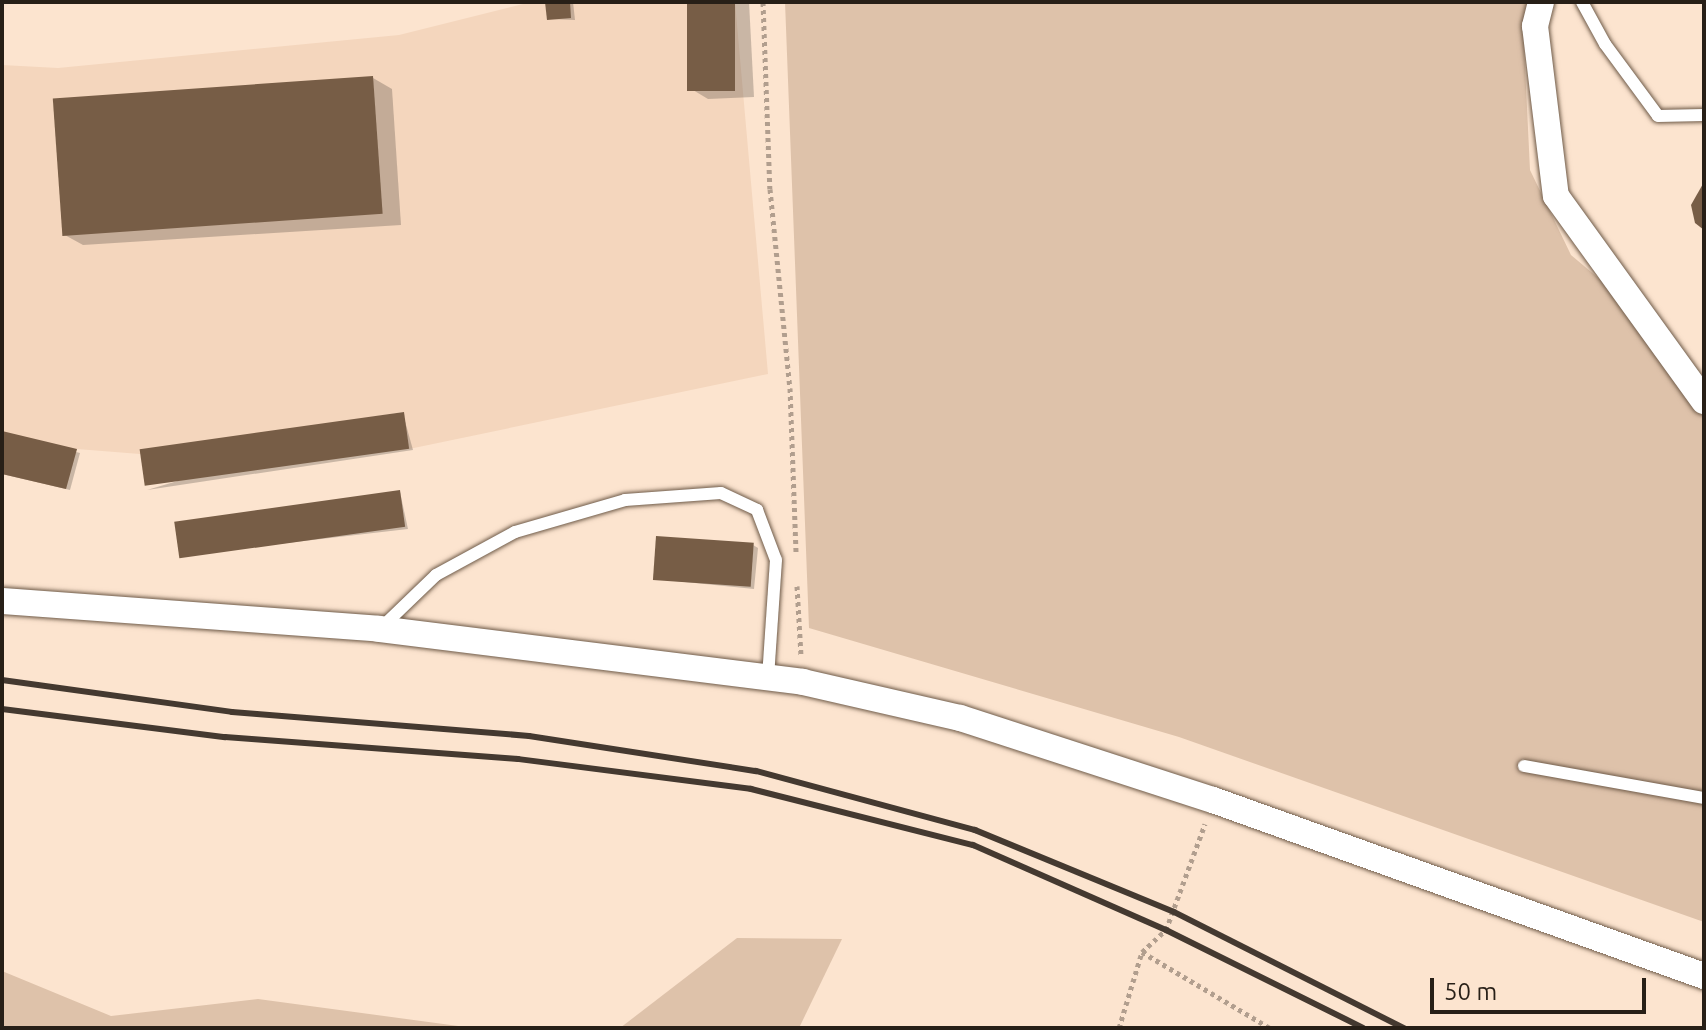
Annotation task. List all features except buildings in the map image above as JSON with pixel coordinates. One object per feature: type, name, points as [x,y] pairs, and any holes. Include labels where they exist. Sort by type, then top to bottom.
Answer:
[{"type":"street","points":[[1541,2],[1535,26],[1556,196],[1704,401]]},
{"type":"street","points":[[2,601],[379,629],[803,682],[960,718],[1213,800],[1704,976]]},
{"type":"lane","points":[[1582,2],[1605,44],[1658,116],[1704,115]]},
{"type":"lane","points":[[379,629],[436,575],[515,532],[625,500],[721,493],[757,510],[776,560],[768,678]]},
{"type":"lane","points":[[1524,766],[1704,798]]},
{"type":"path","points":[[763,2],[770,189],[790,388],[796,559]]},
{"type":"path","points":[[796,575],[803,682]]},
{"type":"path","points":[[1119,1028],[1142,952],[1166,930],[1213,800]]},
{"type":"path","points":[[1142,952],[1270,1028]]},
{"type":"shaded area","points":[[531,2],[735,2],[768,374],[409,449],[403,412],[140,454],[77,449],[66,489],[2,474],[2,65],[58,68],[399,35]]},
{"type":"shaded area","points":[[785,2],[1531,2],[1524,46],[1530,170],[1571,255],[1603,282],[1704,418],[1704,922],[1179,737],[809,628]]},
{"type":"shaded area","points":[[737,938],[842,939],[799,1028],[620,1028]]},
{"type":"shaded area","points":[[2,971],[111,1016],[258,999],[473,1028],[2,1028]]},
{"type":"railway","points":[[2,680],[232,712],[529,736],[756,771],[975,830],[1174,912],[1404,1028]]},
{"type":"railway","points":[[2,709],[225,737],[518,759],[751,789],[973,845],[1166,930],[1363,1028]]}]
